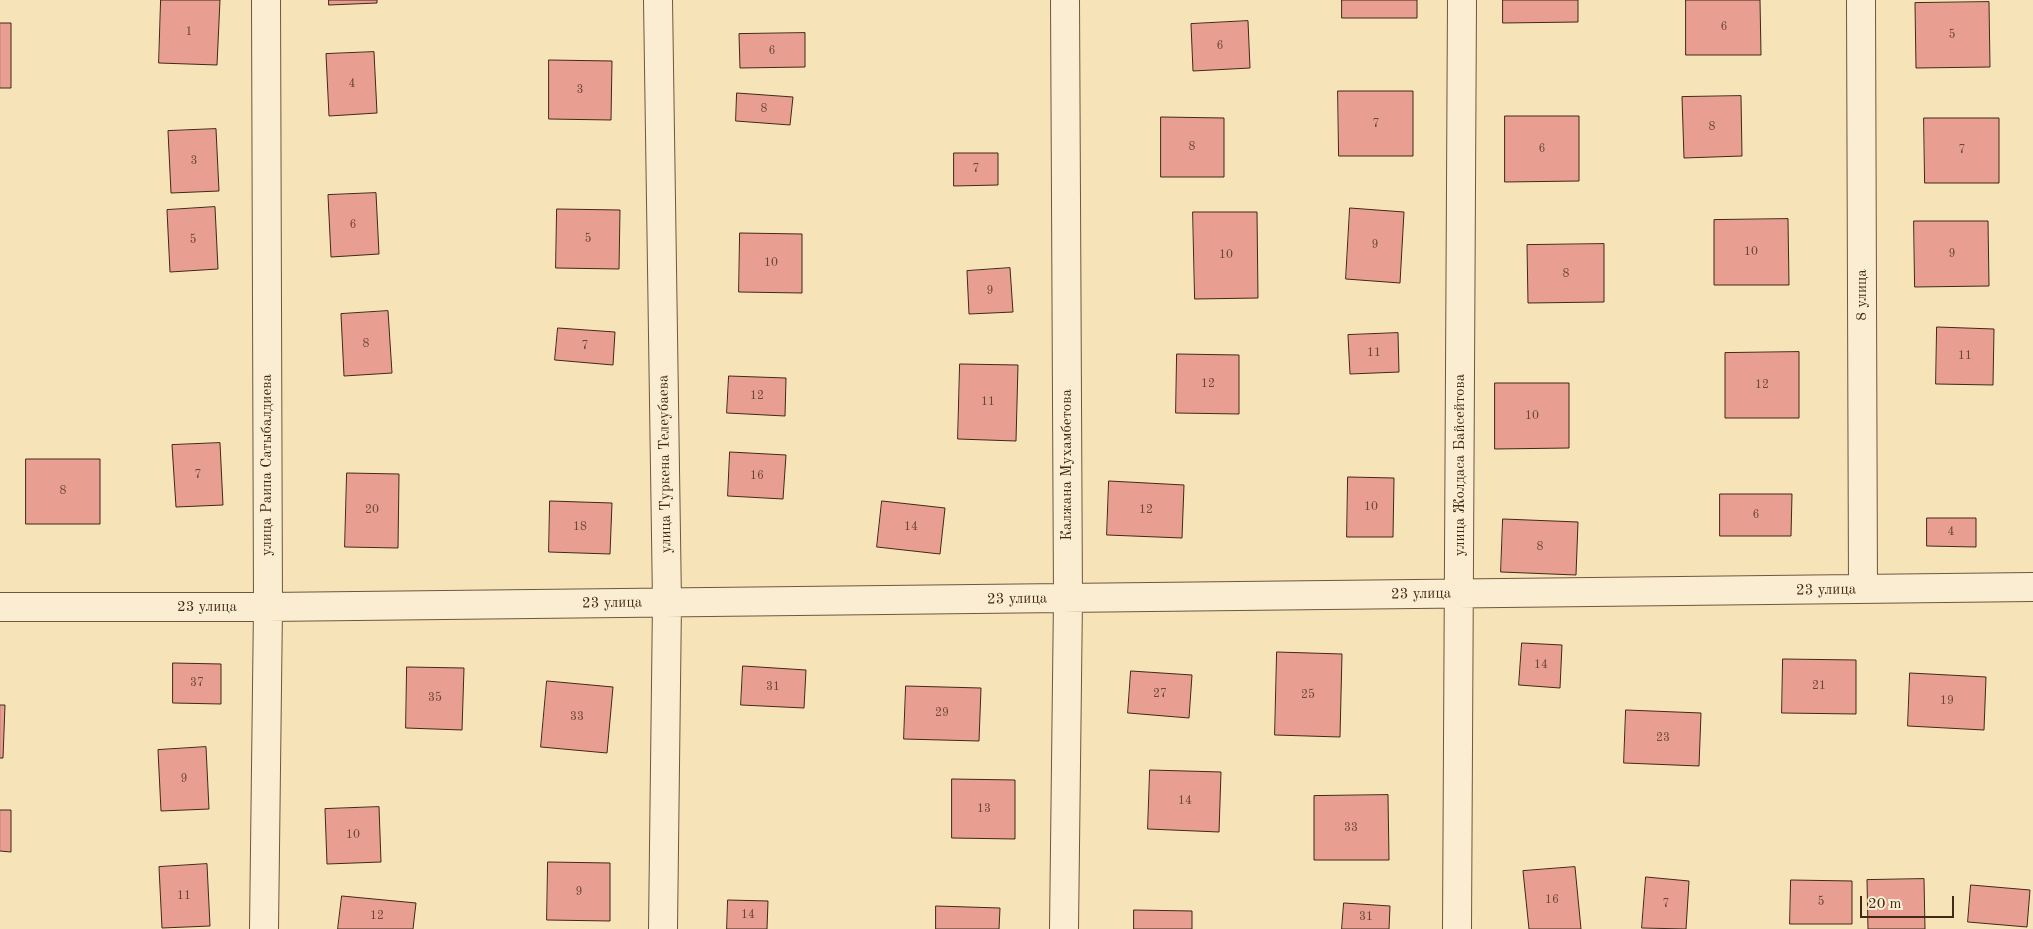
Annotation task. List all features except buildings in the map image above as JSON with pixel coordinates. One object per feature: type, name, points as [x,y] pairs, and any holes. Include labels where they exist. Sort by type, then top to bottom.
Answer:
[{"type":"street","name":"улица Раипа Сатыбалдиева","points":[[264,929],[268,607],[266,0]]},
{"type":"street","name":"улица Туркена Телеубаева","points":[[658,0],[667,602],[663,929]]},
{"type":"street","name":"Калжана Мухамбетова","points":[[1064,929],[1068,598],[1065,0]]},
{"type":"street","name":"улица Жолдаса Байсейтова","points":[[1457,929],[1462,0]]},
{"type":"street","name":"8 улица","points":[[1861,0],[1863,589]]},
{"type":"street","name":"23 улица","points":[[0,606],[268,607],[2033,587]]}]
